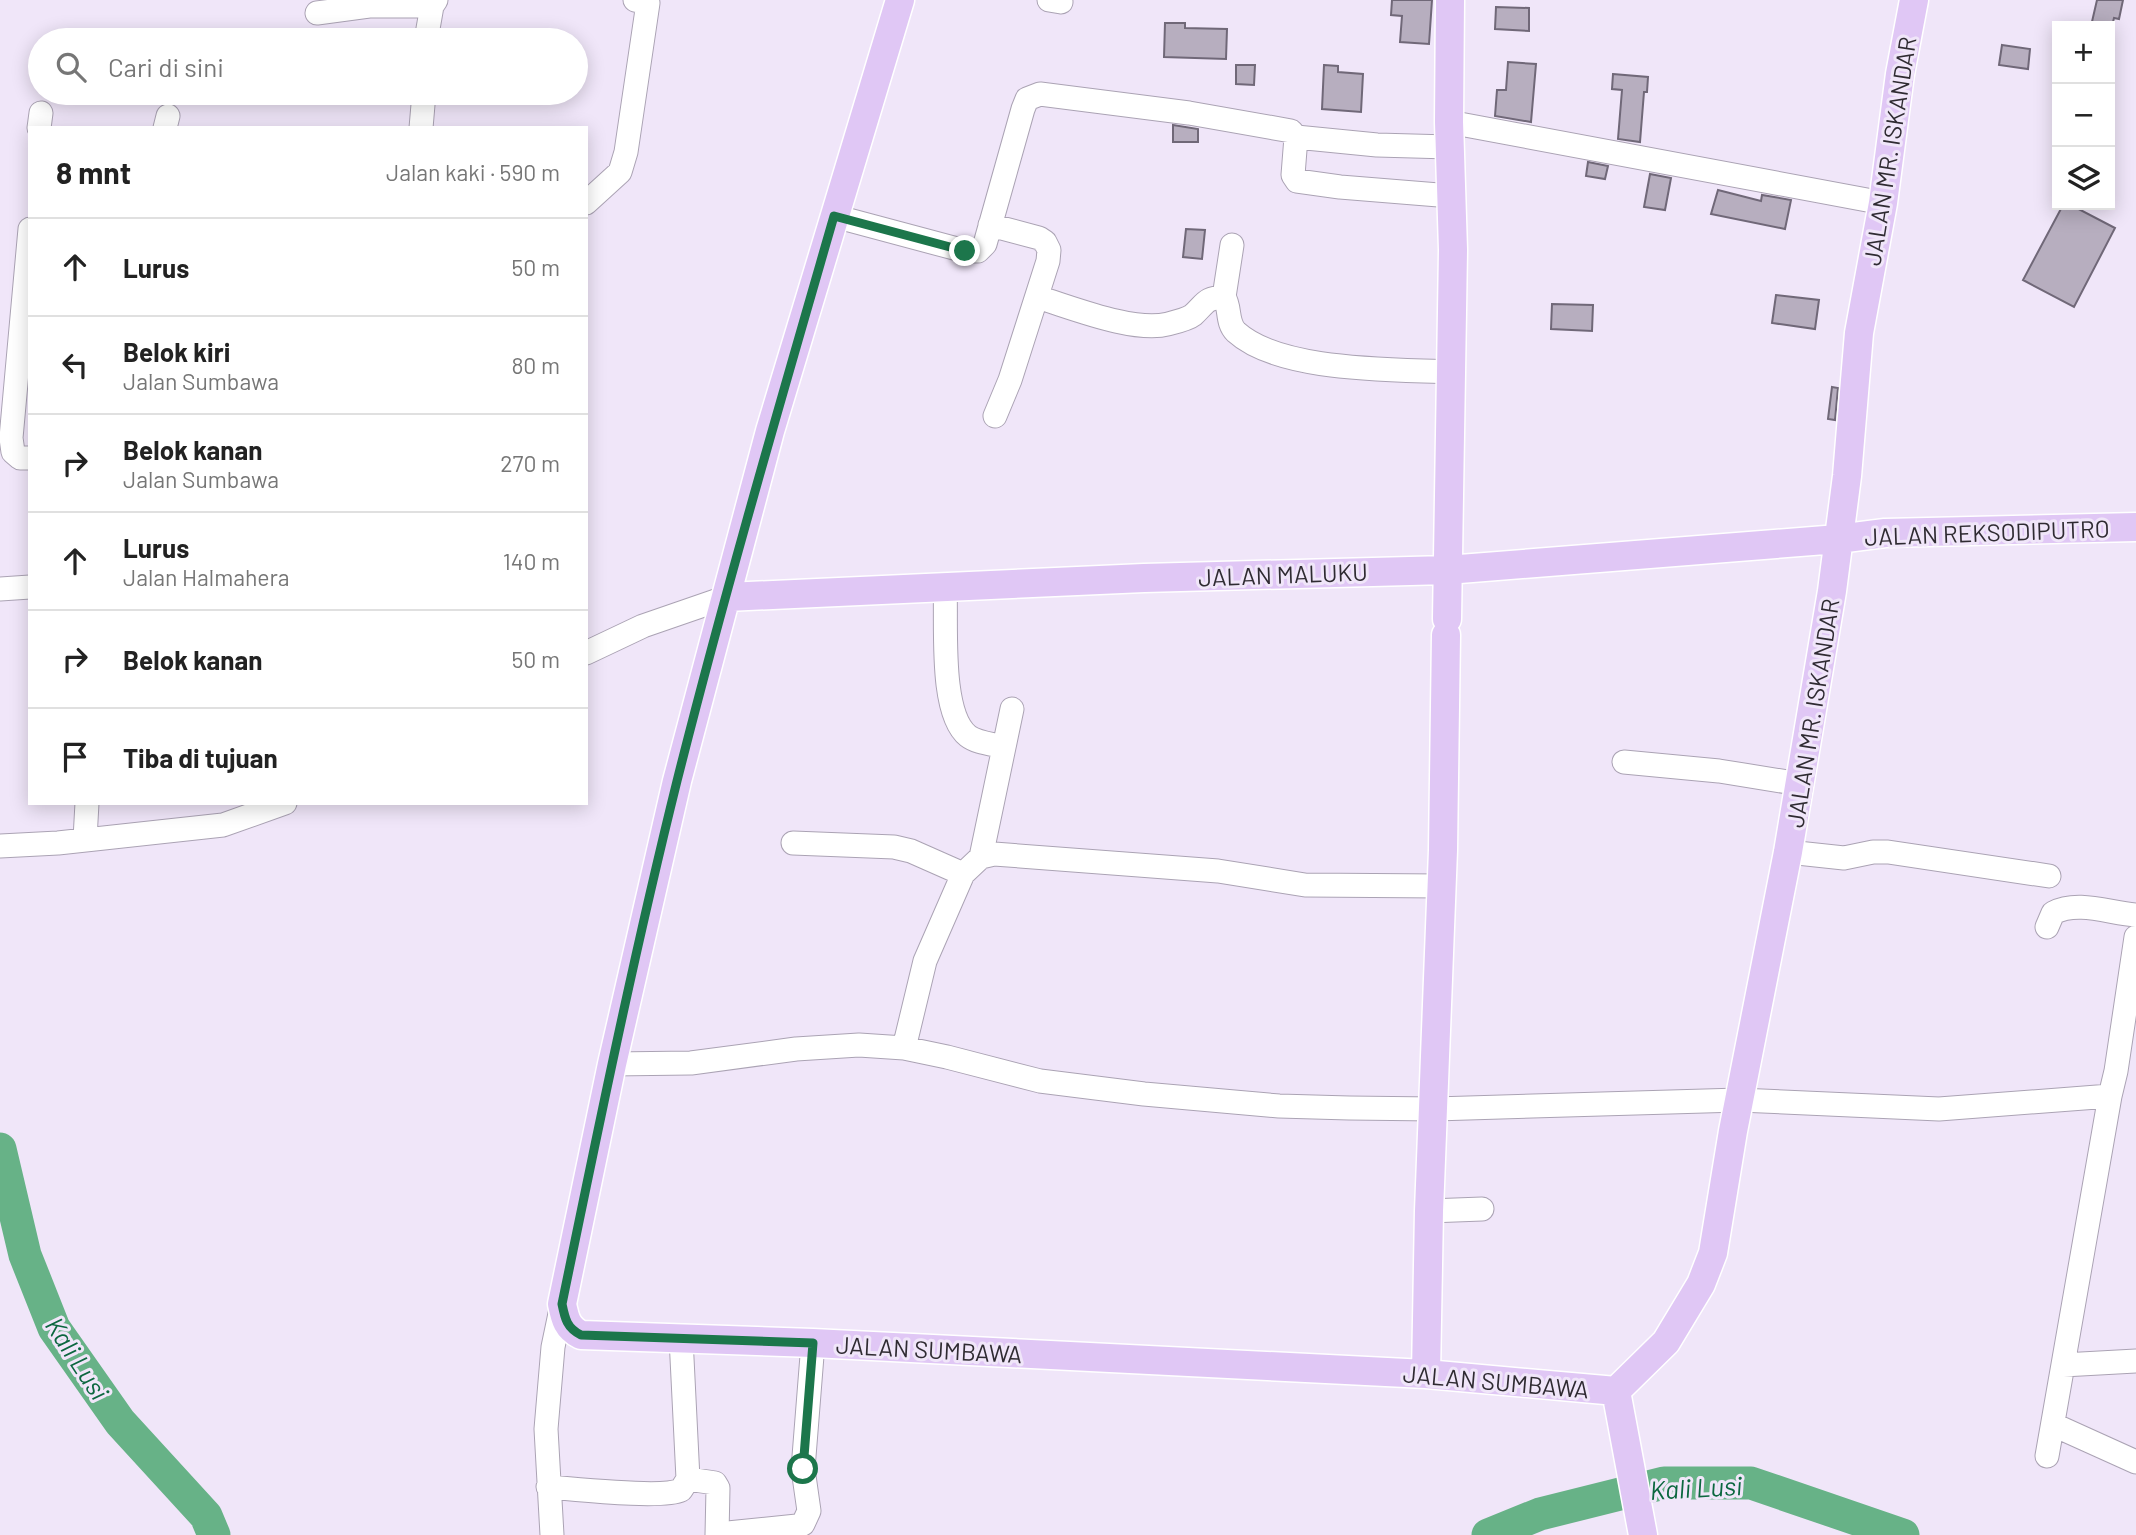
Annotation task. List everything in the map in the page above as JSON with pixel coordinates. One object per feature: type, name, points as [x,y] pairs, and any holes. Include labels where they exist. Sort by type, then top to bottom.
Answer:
[{"type":"main road","points":[[562,1304],[612,1064],[677,781],[770,431],[900,0]]},
{"type":"main road","points":[[1426,1374],[1441,886],[1452,372],[1454,250],[1449,134],[1450,0]]},
{"type":"main road","name":"JALAN MR. ISKANDAR","points":[[1616,1391],[1666,1342],[1701,1284],[1713,1253],[1739,1100],[1788,852],[1832,591],[1847,476],[1859,332],[1883,203],[1900,74],[1914,0]]},
{"type":"main road","name":"JALAN REKSODIPUTRO","points":[[1838,539],[1885,533],[2136,527]]},
{"type":"main road","name":"JALAN MALUKU","points":[[727,597],[1144,578],[1447,570],[1838,539]]},
{"type":"main road","name":"JALAN SUMBAWA","points":[[562,1304],[567,1325],[581,1335],[813,1343],[1426,1374],[1616,1391],[1643,1535]]},
{"type":"street","points":[[588,201],[620,172],[626,152],[649,1]]},
{"type":"street","points":[[317,13],[369,6],[434,3],[429,28]]},
{"type":"street","points":[[834,216],[971,252],[978,251],[985,244],[1023,109],[1027,99],[1040,94],[1189,113],[1291,131],[1296,137],[1293,175],[1297,181],[1451,196]]},
{"type":"street","points":[[421,126],[423,105]]},
{"type":"street","points":[[1296,137],[1377,145],[1449,134],[1883,203]]},
{"type":"street","points":[[990,225],[1045,242],[1049,250],[1037,297],[1010,380],[995,416]]},
{"type":"street","points":[[1232,245],[1224,297],[1230,324],[1248,341],[1287,357],[1339,366],[1452,372]]},
{"type":"street","points":[[28,251],[11,438],[13,452],[20,458],[28,458]]},
{"type":"street","points":[[1037,297],[1140,325],[1165,325],[1192,316],[1209,299],[1224,297]]},
{"type":"street","points":[[0,589],[28,587]]},
{"type":"street","points":[[946,588],[946,683],[956,717],[969,738],[1004,747]]},
{"type":"street","points":[[588,652],[643,626],[727,597]]},
{"type":"street","points":[[981,857],[1012,709]]},
{"type":"street","points":[[1624,762],[1719,771],[1800,784]]},
{"type":"street","points":[[85,839],[87,805]]},
{"type":"street","points":[[0,846],[36,845],[223,825],[279,805]]},
{"type":"street","points":[[793,842],[894,847],[911,851],[963,874]]},
{"type":"street","points":[[1788,852],[1844,858],[1888,852],[2049,876]]},
{"type":"street","points":[[904,1048],[925,961],[963,874],[981,857],[994,854],[1219,871],[1304,884],[1441,886]]},
{"type":"street","points":[[2047,927],[2053,913],[2063,908],[2079,907],[2136,915]]},
{"type":"street","points":[[2047,1456],[2110,1096],[2126,1070],[2136,937]]},
{"type":"street","points":[[612,1064],[691,1063],[796,1049],[859,1045],[904,1048],[1040,1080],[1144,1094],[1279,1105],[1435,1109],[1739,1100],[1939,1109],[2110,1096]]},
{"type":"street","points":[[1429,1210],[1482,1209]]},
{"type":"street","points":[[552,1535],[546,1429],[553,1347],[562,1304]]},
{"type":"street","points":[[548,1487],[626,1493],[669,1493],[681,1490],[688,1479],[681,1338]]},
{"type":"street","points":[[688,1479],[715,1483],[718,1488],[718,1534],[803,1524],[808,1511],[803,1469],[813,1343]]},
{"type":"street","points":[[2063,1364],[2136,1362]]},
{"type":"street","points":[[2054,1425],[2136,1462]]},
{"type":"building","points":[[1392,0],[1432,0],[1429,44],[1400,42],[1402,16],[1391,15]]},
{"type":"building","points":[[2097,0],[2123,0],[2119,19],[2092,21]]},
{"type":"building","points":[[1496,7],[1529,8],[1529,31],[1495,29]]},
{"type":"building","points":[[1165,23],[1185,23],[1185,28],[1227,29],[1226,59],[1164,57]]},
{"type":"building","points":[[2002,45],[2030,49],[2028,69],[1999,65]]},
{"type":"building","points":[[1508,62],[1536,64],[1531,122],[1495,116],[1497,90],[1506,90]]},
{"type":"building","points":[[1236,65],[1255,65],[1254,85],[1236,84]]},
{"type":"building","points":[[1324,65],[1338,66],[1338,72],[1363,74],[1361,112],[1322,109]]},
{"type":"building","points":[[1613,74],[1648,77],[1647,92],[1644,92],[1640,142],[1618,139],[1622,90],[1612,89]]},
{"type":"building","points":[[1173,125],[1198,129],[1198,142],[1173,142]]},
{"type":"building","points":[[1588,162],[1608,166],[1605,179],[1586,176]]},
{"type":"building","points":[[1650,174],[1671,178],[1665,210],[1644,207]]},
{"type":"building","points":[[1718,190],[1761,201],[1762,195],[1791,200],[1785,229],[1711,214]]},
{"type":"building","points":[[2060,210],[2081,210],[2115,228],[2074,307],[2023,280]]},
{"type":"building","points":[[1186,229],[1205,230],[1202,259],[1183,257]]},
{"type":"building","points":[[1776,295],[1819,300],[1815,329],[1772,323]]},
{"type":"building","points":[[1552,304],[1593,305],[1592,331],[1551,329]]},
{"type":"building","points":[[1832,387],[1838,388],[1835,420],[1828,419]]},
{"type":"waterway","name":"Kali Lusi","points":[[0,1149],[25,1255],[54,1328],[120,1422],[206,1516],[214,1535]]},
{"type":"waterway","name":"Kali Lusi","points":[[1488,1535],[1540,1514],[1664,1483],[1751,1483],[1903,1535]]},
{"type":"route","points":[[803,1469],[813,1343],[581,1335],[567,1325],[562,1304],[612,1064],[677,781],[755,496],[770,431],[789,375],[834,216],[965,251]]}]
